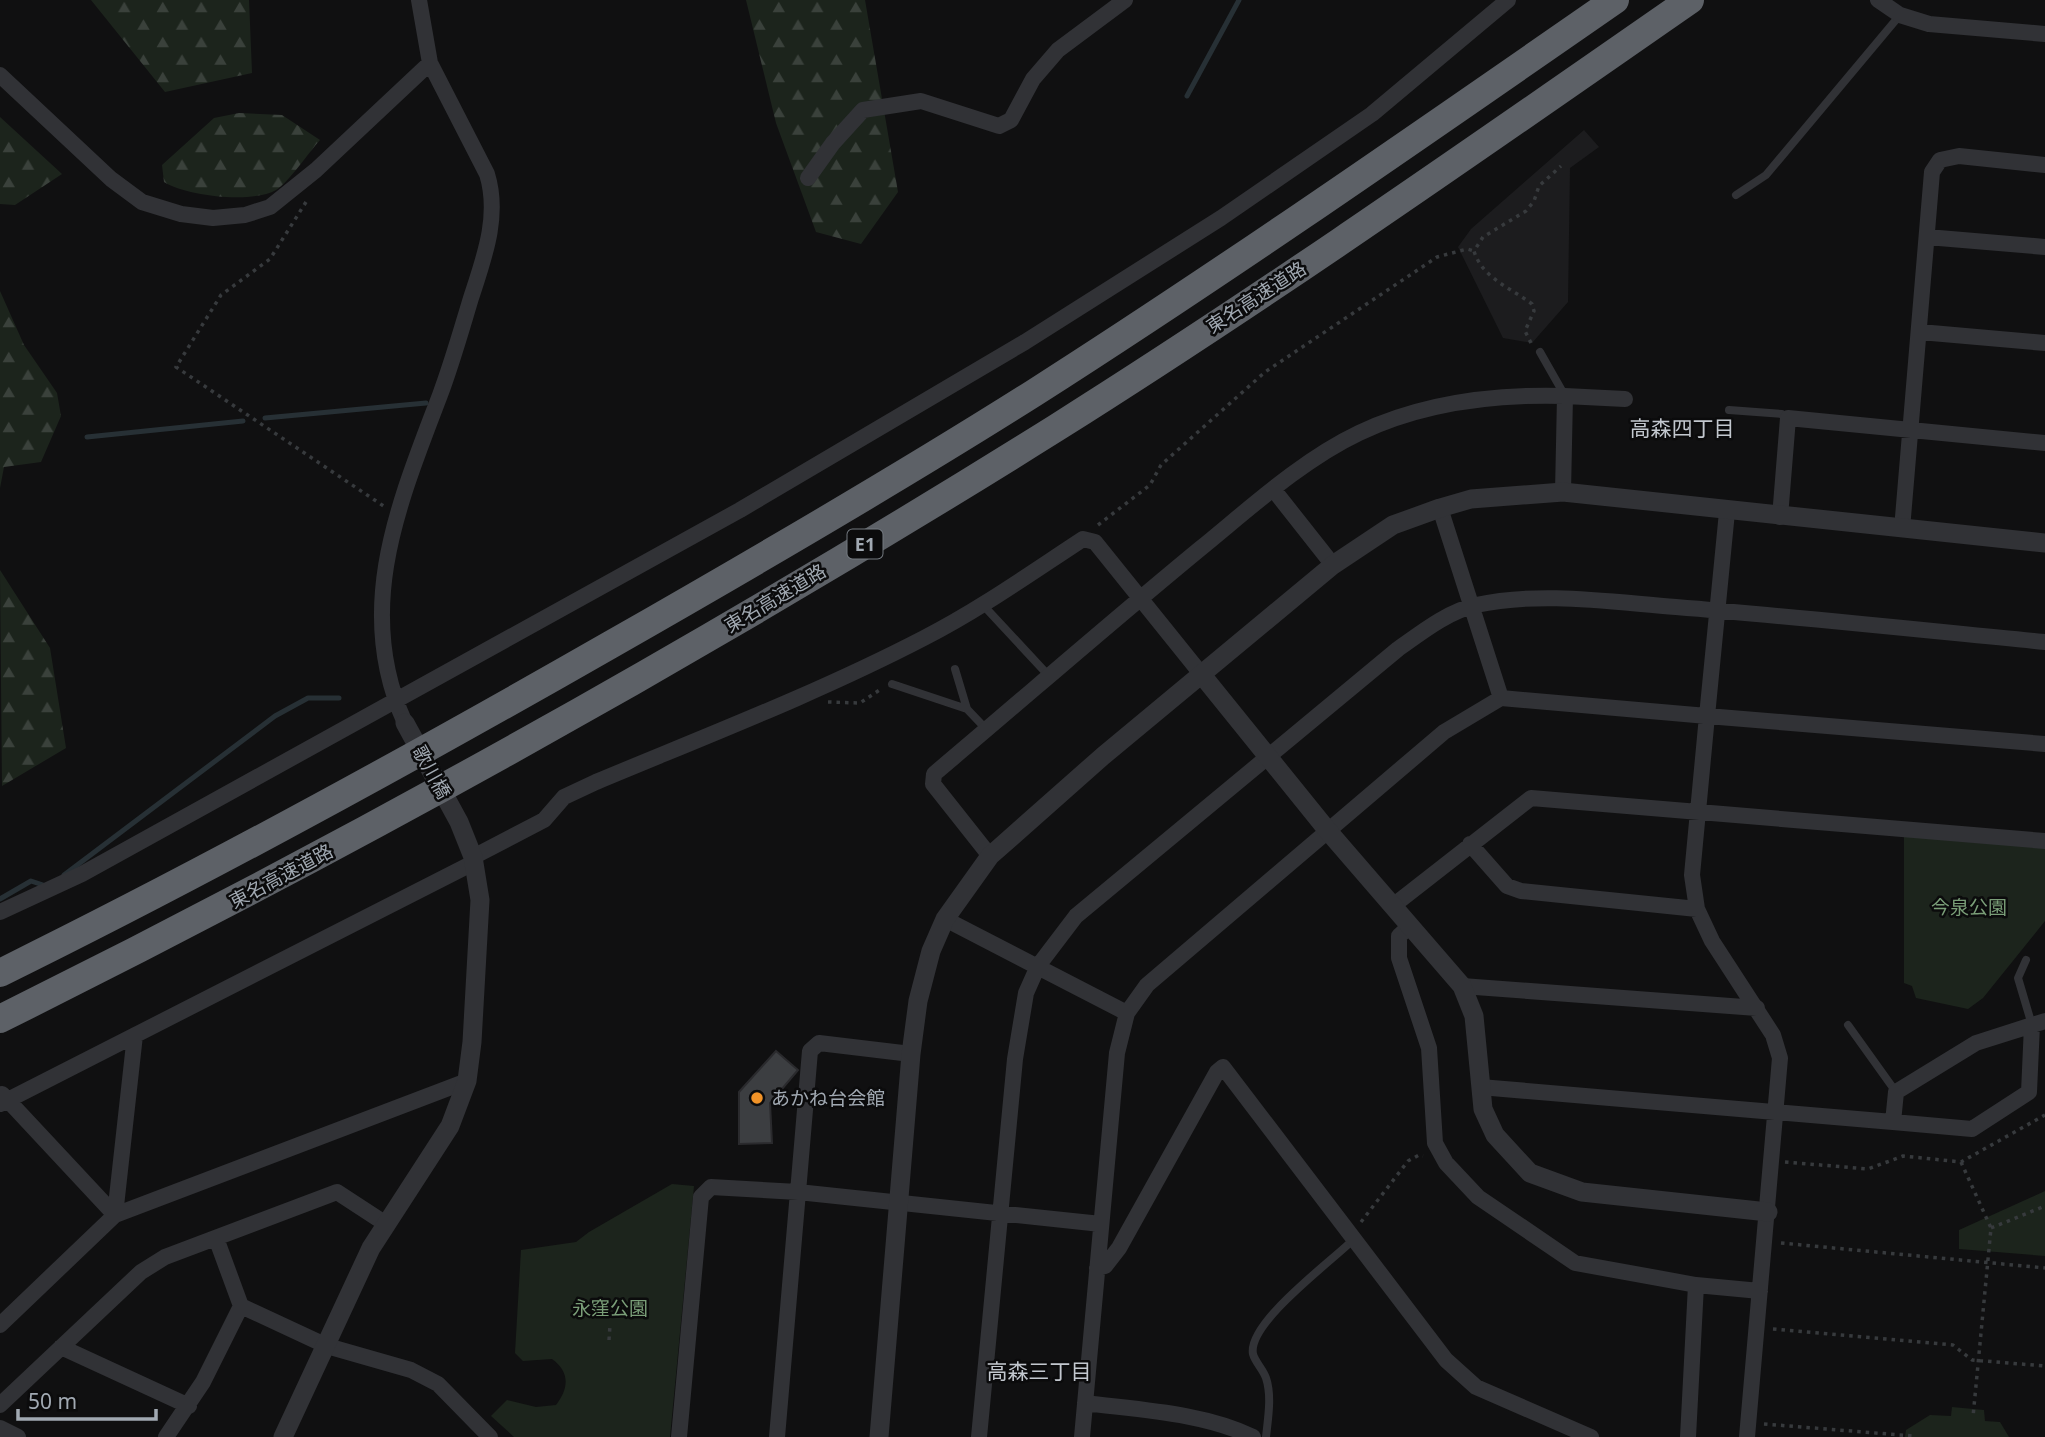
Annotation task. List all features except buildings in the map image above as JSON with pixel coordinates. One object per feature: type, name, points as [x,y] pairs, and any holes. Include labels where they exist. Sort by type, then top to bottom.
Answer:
[{"type":"highway","name":"E1","points":[[0,973],[171,889],[355,789],[769,554],[1032,394],[1264,243],[1615,0]]},
{"type":"highway","name":"東名高速道路","points":[[0,1019],[187,926],[373,827],[589,707],[802,583],[1058,427],[1296,271],[1690,0]]},
{"type":"street","points":[[405,723],[394,699],[381,634],[386,561],[396,513],[445,381],[492,223],[492,191],[487,174],[430,62],[419,0]]},
{"type":"street","points":[[808,178],[863,110],[921,101],[999,126],[1012,120],[1033,79],[1058,50],[1125,0]]},
{"type":"street","points":[[0,912],[82,874],[394,699],[740,510],[1025,342],[1221,218],[1372,114],[1508,0]]},
{"type":"street","points":[[1878,0],[1900,15],[1929,24],[2044,32]]},
{"type":"street","points":[[0,75],[111,179],[142,202],[181,214],[213,218],[245,215],[270,207],[309,176],[430,62]]},
{"type":"street","points":[[1902,529],[1932,172],[1940,160],[1959,156],[2045,165]]},
{"type":"street","points":[[1927,237],[2045,247]]},
{"type":"street","points":[[1920,332],[2045,343]]},
{"type":"street","points":[[990,856],[933,784],[934,774],[1140,598],[1273,489],[1357,433],[1399,418],[1469,401],[1520,395],[1625,399]]},
{"type":"street","points":[[1563,492],[1565,396]]},
{"type":"street","points":[[1780,517],[1788,418],[2045,443]]},
{"type":"street","points":[[1273,489],[1333,565]]},
{"type":"street","points":[[879,1437],[911,1054],[918,1001],[930,951],[945,919],[990,856],[1103,756],[1333,565],[1393,525],[1440,508],[1471,499],[1563,492],[1727,512],[2045,543]]},
{"type":"street","points":[[1440,508],[1501,698]]},
{"type":"street","points":[[1727,512],[1692,875],[1698,909],[1712,941],[1773,1035],[1780,1058],[1773,1161],[1747,1430]]},
{"type":"street","points":[[115,1215],[2,1098],[135,1035],[473,860],[544,820],[564,797],[819,688],[927,637],[983,605],[1083,539],[1095,541],[1267,758],[1462,986],[1474,1016],[1483,1109],[1495,1135],[1530,1173],[1582,1192],[1768,1212]]},
{"type":"street","points":[[979,1437],[1014,1059],[1026,993],[1038,966],[1076,916],[1398,649],[1439,621],[1473,606],[1516,598],[1566,598],[1717,610],[2045,642]]},
{"type":"street","points":[[1082,1437],[1117,1053],[1127,1013],[1147,985],[1444,732],[1501,698],[2045,744]]},
{"type":"street","name":"歌川橋","points":[[282,1437],[386,1224],[450,1126],[467,1081],[472,1042],[480,900],[473,860],[459,822],[405,723]]},
{"type":"street","points":[[1394,905],[1531,798],[2045,841]]},
{"type":"street","points":[[1470,844],[1507,886],[1521,891],[1698,909]]},
{"type":"street","points":[[945,919],[1127,1013]]},
{"type":"street","points":[[1410,926],[1399,936],[1399,958],[1429,1048],[1435,1143],[1446,1163],[1478,1197],[1575,1263],[1696,1285],[1760,1291]]},
{"type":"street","points":[[1462,986],[1757,1008]]},
{"type":"street","points":[[1479,1087],[1972,1129],[2029,1092],[2038,1023],[1976,1043],[1896,1092],[1893,1122]]},
{"type":"street","points":[[115,1215],[135,1035]]},
{"type":"street","points":[[777,1437],[810,1051],[819,1043],[911,1054]]},
{"type":"street","points":[[1097,1268],[1105,1266],[1119,1248],[1217,1072],[1223,1067],[1447,1360],[1476,1387],[1591,1437]]},
{"type":"street","points":[[0,1325],[115,1215],[467,1081]]},
{"type":"street","points":[[680,1437],[701,1197],[711,1187],[798,1192],[1101,1224]]},
{"type":"street","points":[[0,1405],[141,1272],[165,1257],[337,1192],[386,1224]]},
{"type":"street","points":[[216,1238],[241,1306],[327,1346],[411,1370],[438,1384],[490,1437]]},
{"type":"street","points":[[1688,1437],[1696,1285]]},
{"type":"street","points":[[166,1437],[189,1406],[241,1306]]},
{"type":"street","points":[[61,1347],[189,1406]]},
{"type":"street","points":[[1085,1404],[1142,1410],[1233,1427],[1253,1437]]},
{"type":"street","points":[[0,1428],[18,1437]]},
{"type":"lane","points":[[1736,195],[1773,166],[1900,15]]},
{"type":"lane","points":[[1539,352],[1565,396]]},
{"type":"lane","points":[[1729,410],[1782,414],[1788,418]]},
{"type":"lane","points":[[983,605],[1049,676]]},
{"type":"lane","points":[[955,669],[967,709],[986,730]]},
{"type":"lane","points":[[892,684],[967,709]]},
{"type":"lane","points":[[2026,961],[2018,978],[2038,1023]]},
{"type":"lane","points":[[1848,1025],[1896,1092]]},
{"type":"lane","points":[[1266,1437],[1269,1398],[1266,1378],[1253,1354],[1253,1338],[1269,1316],[1353,1237]]},
{"type":"path","points":[[1539,352],[1525,331],[1534,312],[1532,304],[1493,278],[1478,264],[1475,251],[1483,237],[1527,211],[1539,186],[1561,166]]},
{"type":"path","points":[[309,176],[315,188],[295,217],[282,244],[270,259],[221,295],[176,367],[350,486],[396,513]]},
{"type":"path","points":[[1098,525],[1150,485],[1161,465],[1265,372],[1437,257],[1467,249],[1475,251]]},
{"type":"path","points":[[819,688],[829,704],[860,703],[892,684]]},
{"type":"path","points":[[1773,1161],[1868,1169],[1903,1156],[1961,1162],[2045,1115]]},
{"type":"path","points":[[1353,1237],[1408,1161],[1419,1154],[1428,1157]]},
{"type":"path","points":[[1961,1162],[1991,1228],[1985,1262],[1973,1417]]},
{"type":"path","points":[[1991,1228],[2045,1206]]},
{"type":"path","points":[[1765,1242],[2045,1268]]},
{"type":"path","points":[[609,1340],[610,1325]]},
{"type":"path","points":[[1757,1327],[1953,1345],[1972,1360],[2045,1366]]},
{"type":"path","points":[[1747,1430],[1913,1436]]},
{"type":"shaded area","points":[[1584,130],[1599,147],[1570,168],[1568,302],[1532,343],[1503,338],[1458,247],[1471,229]]},
{"type":"green space","points":[[91,0],[249,0],[252,73],[165,92]]},
{"type":"green space","points":[[746,0],[865,0],[898,192],[861,244],[816,232],[776,123]]},
{"type":"green space","points":[[239,113],[282,115],[320,140],[287,180],[276,190],[265,194],[236,197],[203,194],[164,182],[162,165],[214,118]]},
{"type":"green space","points":[[0,117],[62,174],[15,205],[0,204]]},
{"type":"green space","points":[[0,291],[24,345],[57,393],[61,416],[41,462],[4,467],[0,488]]},
{"type":"green space","points":[[0,570],[50,648],[66,748],[2,786]]},
{"type":"green space","name":"今泉公園","points":[[1904,834],[2045,847],[2045,921],[1983,998],[1968,1009],[1916,998],[1912,986],[1904,983]]},
{"type":"green space","name":"永窪公園","points":[[672,1184],[694,1186],[670,1437],[514,1437],[491,1416],[507,1400],[536,1407],[556,1405],[566,1380],[562,1369],[552,1359],[523,1361],[515,1353],[521,1250],[576,1242]]},
{"type":"green space","points":[[2045,1191],[2045,1256],[1959,1249],[1959,1230]]},
{"type":"green space","points":[[1952,1407],[1984,1410],[1985,1421],[2000,1422],[2009,1437],[1905,1437],[1906,1430],[1930,1415],[1951,1416]]},
{"type":"waterway","points":[[1187,96],[1239,0]]},
{"type":"waterway","points":[[265,418],[426,403]]},
{"type":"waterway","points":[[87,437],[243,421]]},
{"type":"waterway","points":[[64,875],[275,716],[308,698],[339,698]]},
{"type":"waterway","points":[[0,899],[31,881],[43,885]]},
{"type":"place","name":"あかね台会館","points":[[757,1098]]},
{"type":"district","name":"高森四丁目","points":[[1682,428]]},
{"type":"district","name":"高森三丁目","points":[[1039,1371]]}]
